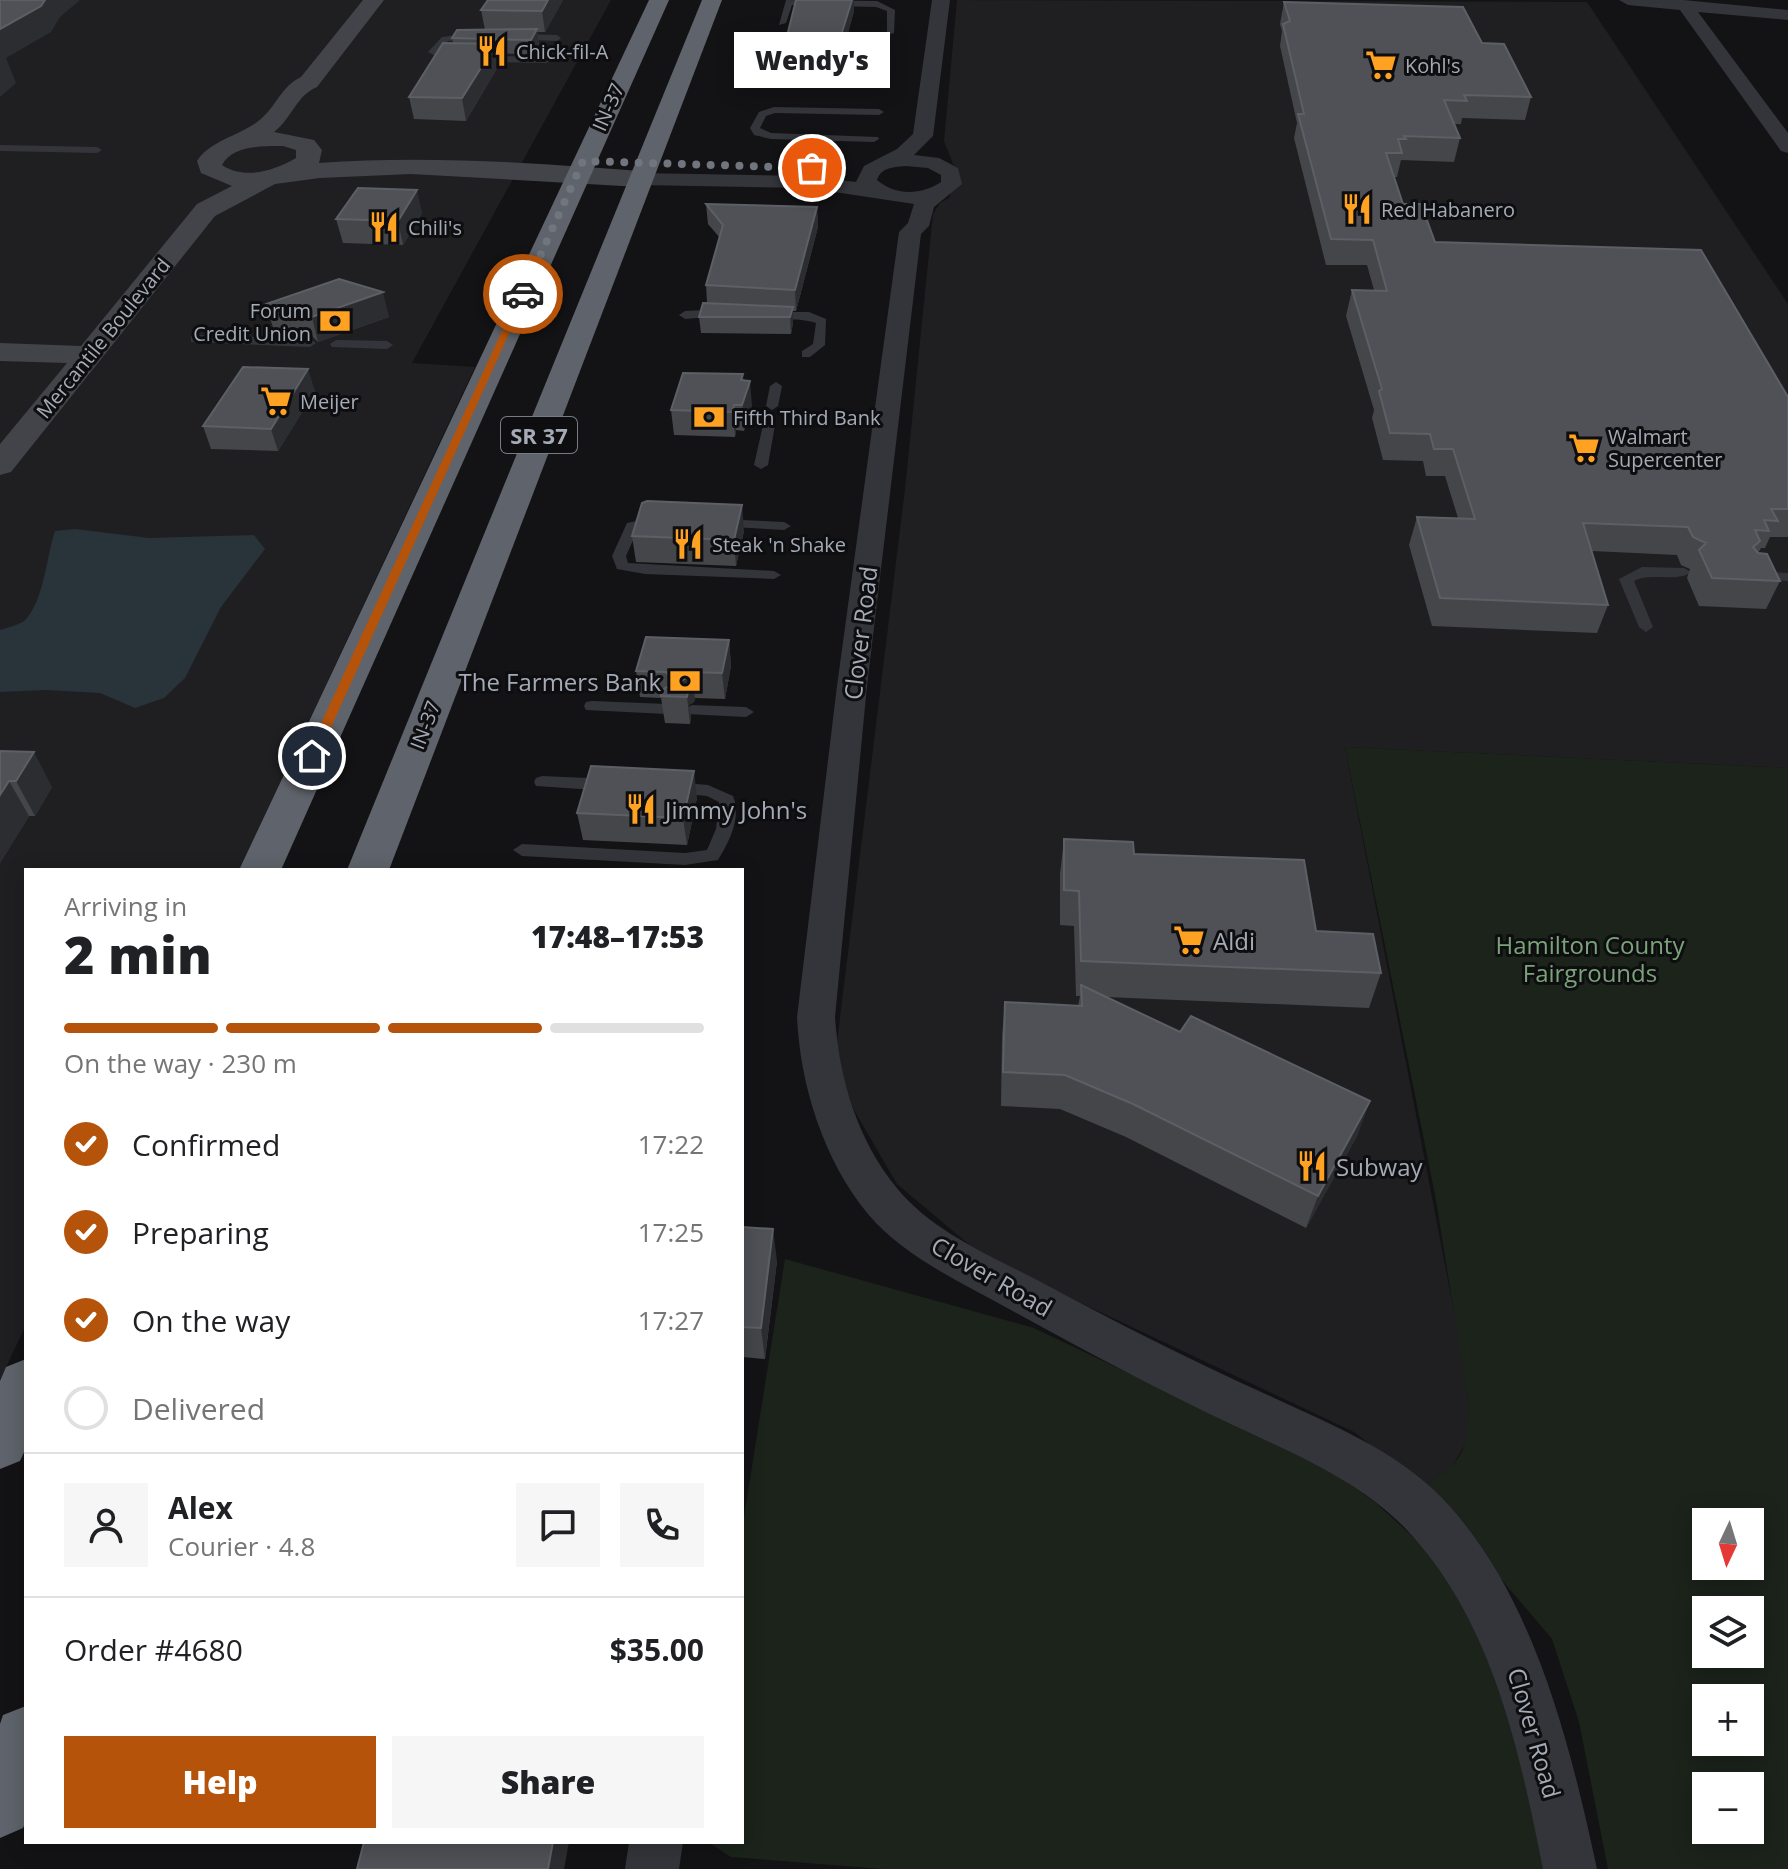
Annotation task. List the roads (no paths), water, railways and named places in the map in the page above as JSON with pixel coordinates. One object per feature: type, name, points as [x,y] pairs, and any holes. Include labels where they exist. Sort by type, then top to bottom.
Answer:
[{"type":"highway","name":"IN-37","points":[[261,868],[659,0]]},
{"type":"highway","name":"IN-37","points":[[369,868],[712,0]]},
{"type":"highway","points":[[0,1442],[24,1389]]},
{"type":"highway","points":[[0,1805],[24,1743]]},
{"type":"street","points":[[374,0],[309,82],[296,88],[274,120],[246,141],[215,154],[209,161],[213,171],[235,179],[381,167],[580,168]]},
{"type":"street","points":[[910,232],[895,222],[882,193],[866,181],[870,170],[904,153],[923,136],[941,0]]},
{"type":"street","points":[[1628,0],[1788,15]]},
{"type":"street","points":[[1686,6],[1697,26],[1788,147]]},
{"type":"street","points":[[306,147],[301,119],[304,103],[313,87],[309,82]]},
{"type":"street","points":[[923,136],[932,142],[943,166]]},
{"type":"street","points":[[246,141],[284,139],[306,147],[363,156],[808,182],[916,197],[936,194]]},
{"type":"street","name":"Mercantile Boulevard","points":[[0,465],[206,210],[307,162],[310,156],[306,147]]},
{"type":"street","points":[[643,171],[880,165],[906,160],[943,166]]},
{"type":"street","name":"Clover Road","points":[[943,166],[954,178],[952,184],[924,205],[918,226],[910,232],[852,686],[816,1017],[816,1045],[832,1111],[852,1155],[886,1206],[941,1250],[1147,1362],[1331,1448],[1376,1475],[1418,1508],[1448,1544],[1508,1644],[1543,1744],[1570,1869]]},
{"type":"street","name":"Mercantile Boulevard","points":[[206,210],[205,183],[213,171]]},
{"type":"street","points":[[0,352],[89,355]]},
{"type":"street","points":[[652,1869],[656,1844]]},
{"type":"lane","points":[[782,23],[788,2],[877,4],[891,10],[890,33]]},
{"type":"lane","points":[[489,36],[451,37],[433,52],[446,58],[546,60]]},
{"type":"lane","points":[[501,36],[557,38]]},
{"type":"lane","points":[[874,139],[771,136],[757,133],[755,128],[762,114],[774,110],[879,112]]},
{"type":"lane","points":[[0,148],[97,150]]},
{"type":"lane","points":[[685,315],[702,312],[744,314]]},
{"type":"lane","points":[[758,314],[809,316],[822,321],[819,345],[806,354]]},
{"type":"lane","points":[[195,339],[310,343]]},
{"type":"lane","points":[[336,344],[387,345]]},
{"type":"lane","points":[[772,406],[776,386]]},
{"type":"lane","points":[[761,465],[769,425]]},
{"type":"lane","points":[[679,522],[649,520],[632,526],[618,561],[631,569],[774,575]]},
{"type":"lane","points":[[709,523],[784,526]]},
{"type":"lane","points":[[1646,627],[1626,579],[1642,571],[1684,572]]},
{"type":"lane","points":[[1750,575],[1788,577]]},
{"type":"lane","points":[[592,706],[667,709]]},
{"type":"lane","points":[[692,710],[746,712]]},
{"type":"lane","points":[[542,782],[629,786]]},
{"type":"lane","points":[[522,850],[685,859],[712,856],[718,848],[727,816],[727,800],[717,792],[706,789],[658,787]]},
{"type":"place","name":"Chick-fil-A","points":[[492,51]]},
{"type":"place","name":"Kohl's","points":[[1381,65]]},
{"type":"place","name":"Wendy's","points":[[812,168]]},
{"type":"place","name":"Red Habanero","points":[[1357,209]]},
{"type":"place","name":"Chili's","points":[[384,227]]},
{"type":"place","name":"Forum Credit Union","points":[[335,321]]},
{"type":"place","name":"Meijer","points":[[276,401]]},
{"type":"place","name":"Fifth Third Bank","points":[[709,417]]},
{"type":"place","name":"Walmart Supercenter","points":[[1584,448]]},
{"type":"place","name":"Steak 'n Shake","points":[[688,544]]},
{"type":"place","name":"The Farmers Bank","points":[[685,681]]},
{"type":"place","name":"Jimmy John's","points":[[641,809]]},
{"type":"place","name":"Aldi","points":[[1189,940]]},
{"type":"place","name":"Subway","points":[[1312,1166]]},
{"type":"park label","name":"Hamilton County Fairgrounds","points":[[1590,958]]}]
